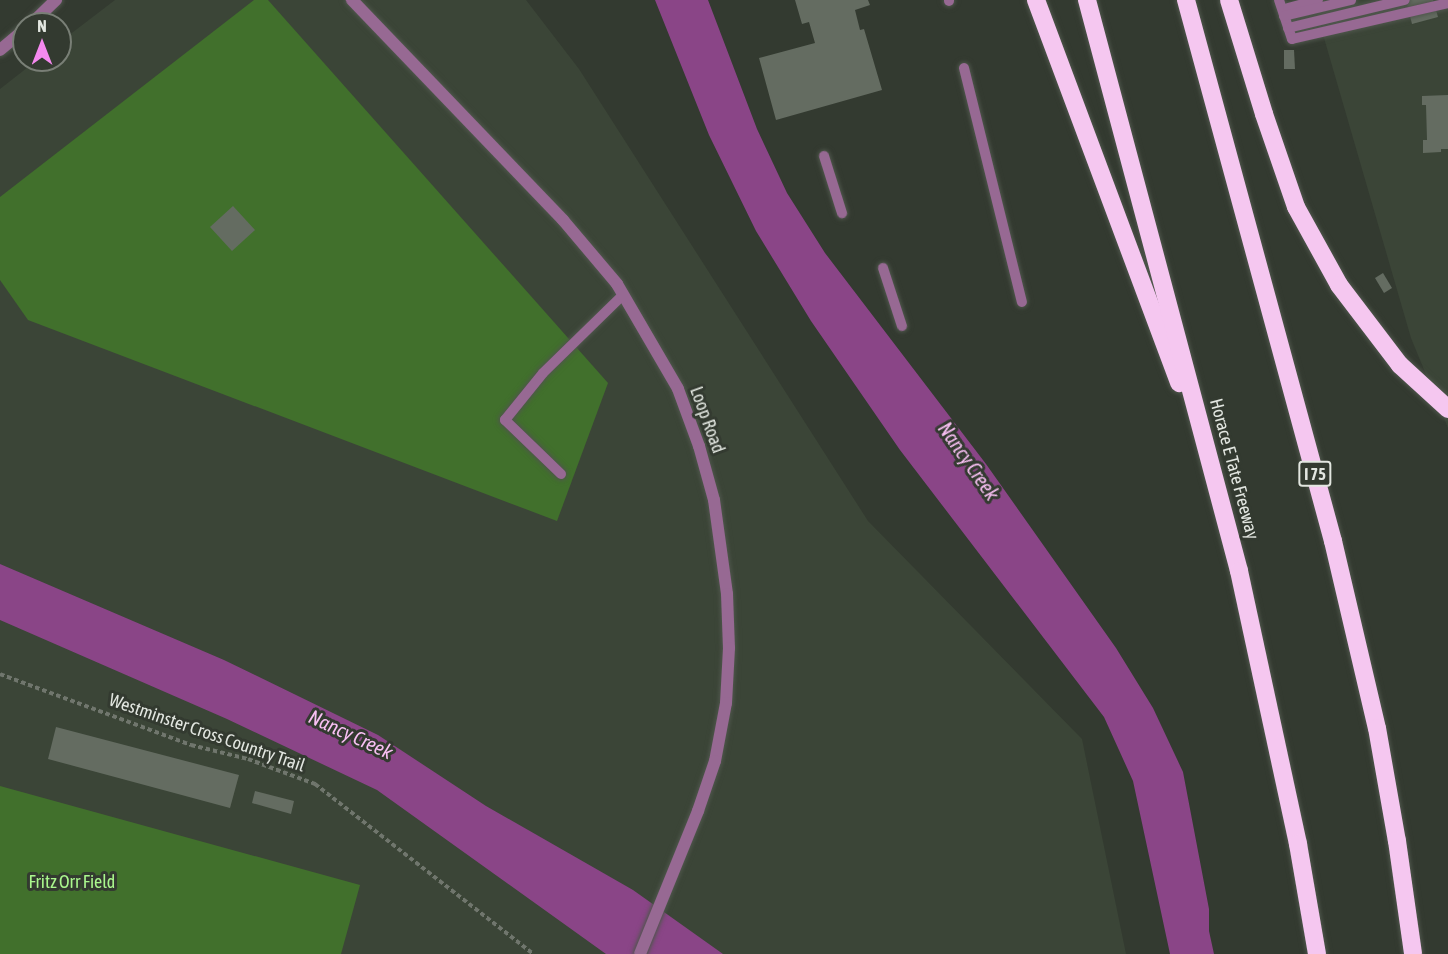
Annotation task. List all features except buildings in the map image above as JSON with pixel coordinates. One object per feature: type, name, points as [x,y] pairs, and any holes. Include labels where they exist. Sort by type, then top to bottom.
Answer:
[{"type":"highway","points":[[1036,0],[1217,485]]},
{"type":"highway","name":"Horace E Tate Freeway","points":[[1087,0],[1217,485],[1275,729],[1317,954]]},
{"type":"highway","name":"I 75","points":[[1186,0],[1333,541],[1377,728],[1397,841],[1413,954]]},
{"type":"highway","points":[[1230,0],[1264,114],[1296,207],[1339,285],[1400,365],[1448,409]]},
{"type":"street","points":[[44,12],[56,0]]},
{"type":"street","name":"Loop Road","points":[[352,0],[563,220],[623,295],[678,389],[699,446],[714,500],[727,594],[729,648],[726,703],[715,761],[676,870],[640,954]]},
{"type":"street","points":[[0,50],[12,40]]},
{"type":"lane","points":[[1281,9],[1318,0]]},
{"type":"lane","points":[[1281,9],[1350,0]]},
{"type":"lane","points":[[1288,28],[1405,0]]},
{"type":"lane","points":[[1281,9],[1292,39],[1448,3]]},
{"type":"lane","points":[[964,69],[1022,302]]},
{"type":"lane","points":[[824,156],[842,213]]},
{"type":"lane","points":[[883,268],[902,326]]},
{"type":"lane","points":[[561,474],[505,420],[543,373],[623,295]]},
{"type":"path","name":"Westminster Cross Country Trail","points":[[0,674],[191,745],[248,759],[315,784],[533,954]]},
{"type":"shaded area","points":[[115,0],[526,0],[579,69],[868,521],[1082,739],[1126,954],[0,954],[0,89],[22,72],[72,72],[72,33]]},
{"type":"shaded area","points":[[1313,0],[1448,0],[1448,428],[1411,338]]},
{"type":"green space","points":[[254,0],[268,0],[608,383],[557,521],[28,320],[0,280],[0,197]]},
{"type":"green space","name":"Fritz Orr Field","points":[[0,786],[360,885],[341,954],[0,954]]},
{"type":"water","name":"Nancy Creek","points":[[655,0],[708,0],[757,129],[787,193],[825,253],[986,464],[1116,648],[1153,708],[1183,772],[1209,909],[1209,931],[1214,954],[1170,954],[1133,781],[1104,717],[900,450],[811,321],[756,231],[709,135]]},
{"type":"water","name":"Nancy Creek","points":[[0,564],[224,660],[378,735],[486,806],[633,890],[723,954],[606,954],[377,790],[227,719],[0,620]]}]
